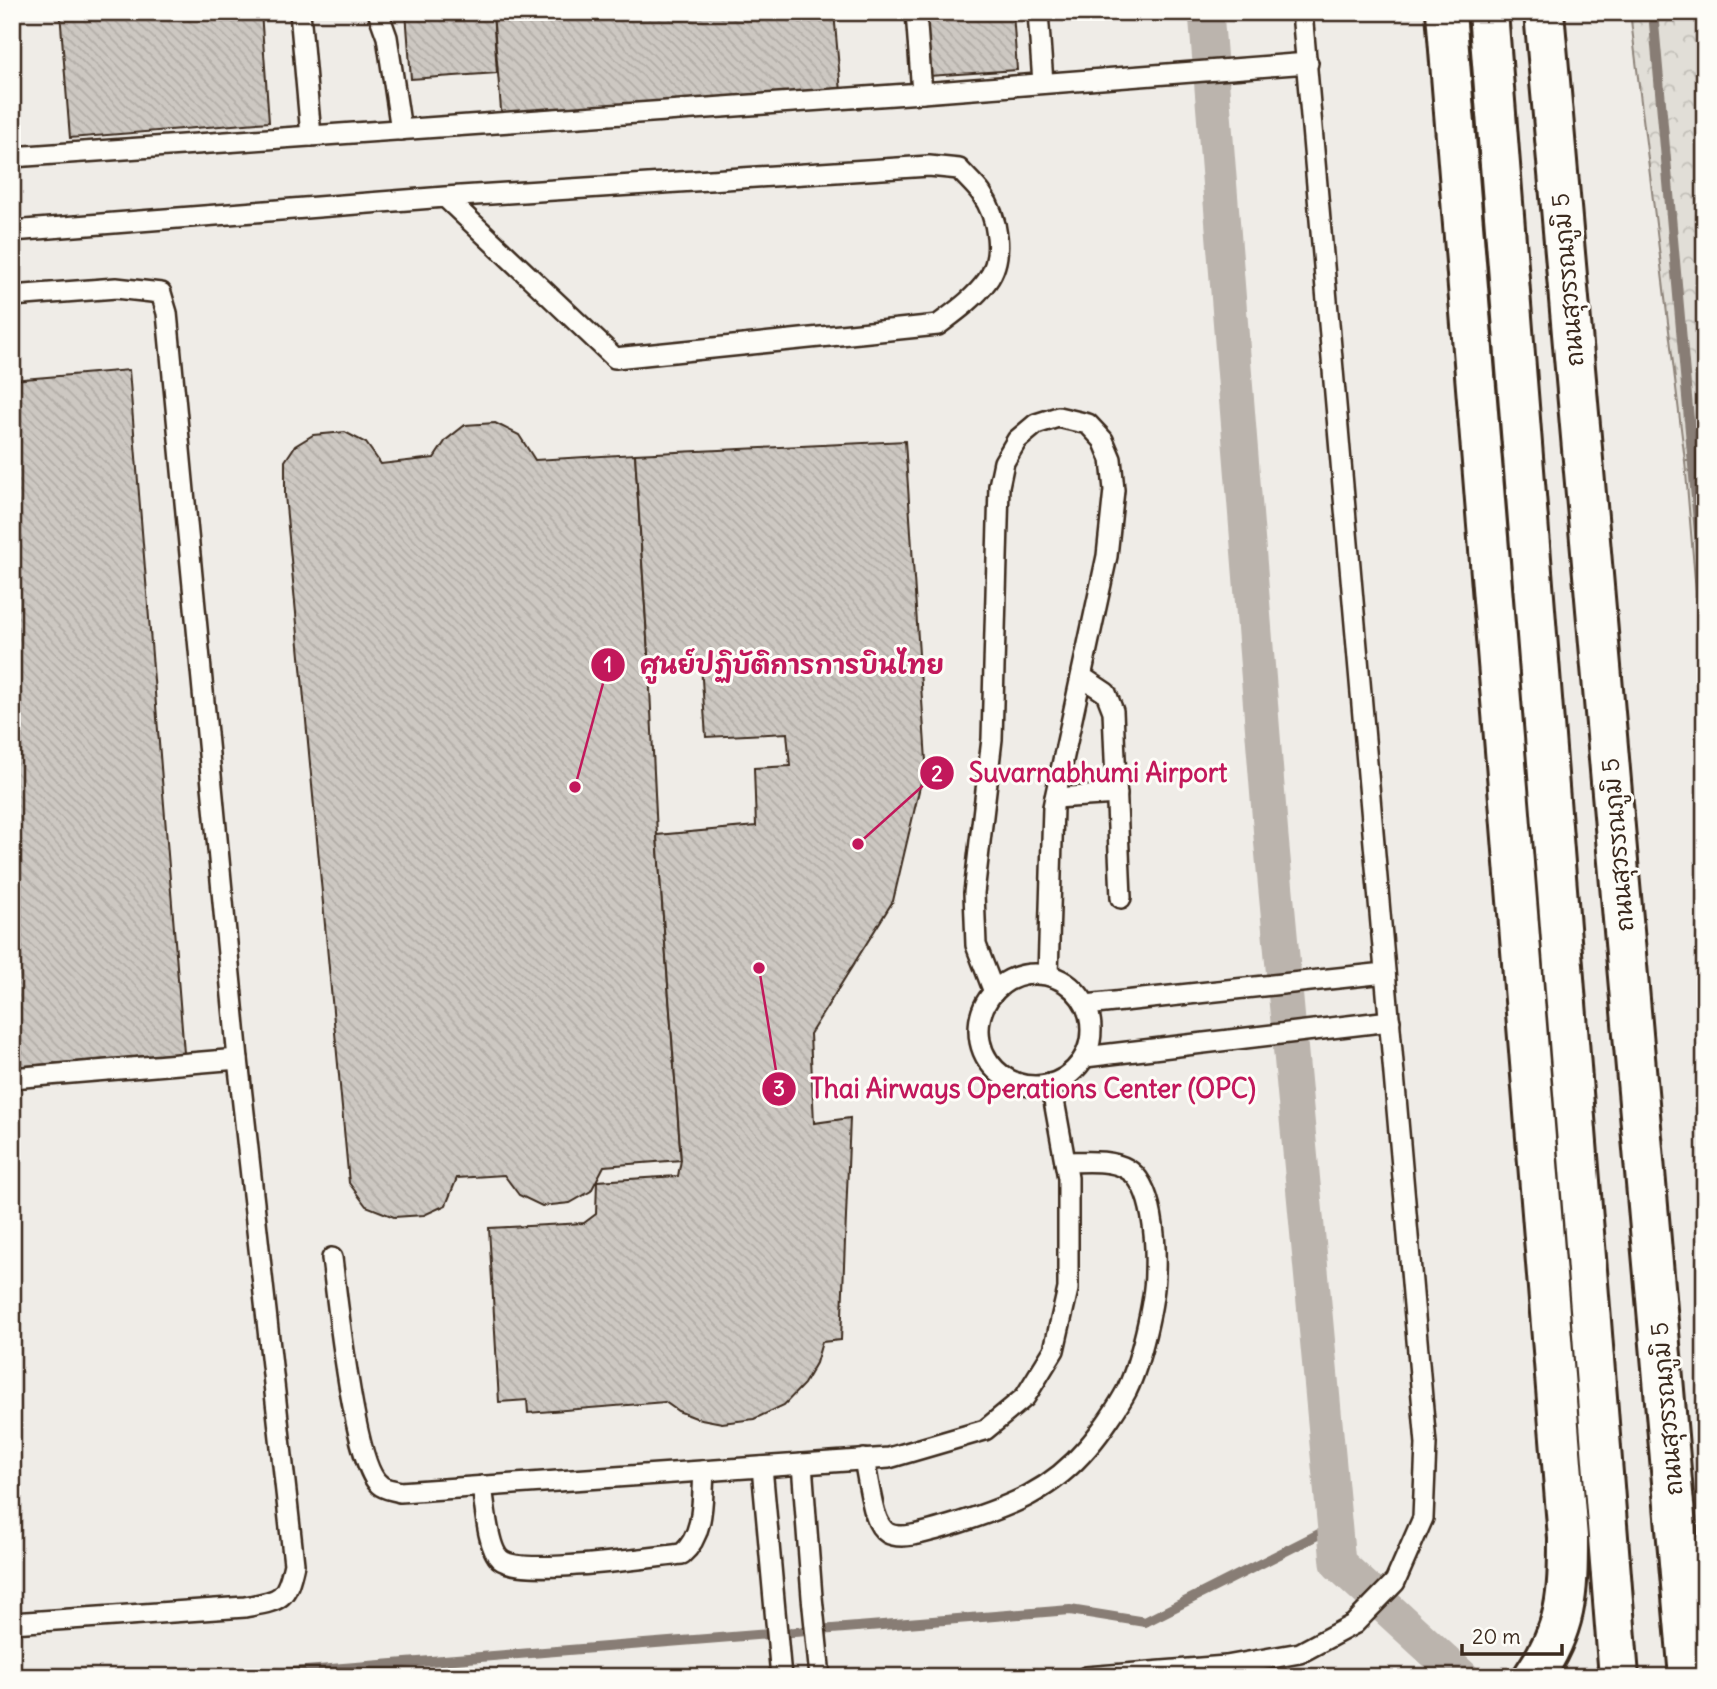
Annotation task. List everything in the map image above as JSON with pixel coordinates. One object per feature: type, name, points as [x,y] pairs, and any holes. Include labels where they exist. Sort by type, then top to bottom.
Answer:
[{"type":"main road","points":[[1446,12],[1568,1538],[1568,1585],[1563,1618],[1551,1651],[1533,1677]]},
{"type":"main road","points":[[1488,12],[1619,1677]]},
{"type":"main road","name":"ถนนสุวรรณภูมิ 5","points":[[1544,12],[1689,1677]]},
{"type":"lane","points":[[300,12],[311,136]]},
{"type":"lane","points":[[378,12],[387,37],[401,130]]},
{"type":"lane","points":[[916,12],[922,93]]},
{"type":"lane","points":[[1038,12],[1043,83]]},
{"type":"lane","points":[[1086,1677],[1226,1666],[1300,1653],[1354,1624],[1395,1582],[1423,1518],[1426,1444],[1302,12]]},
{"type":"lane","points":[[12,157],[922,93],[1308,62]]},
{"type":"lane","points":[[12,231],[446,197],[929,166],[959,169],[982,194],[994,223],[999,250],[989,279],[968,302],[938,325],[615,358],[446,197]]},
{"type":"lane","points":[[12,296],[116,288],[160,293],[167,313],[238,1059],[294,1564],[289,1589],[276,1601],[245,1607],[12,1623]]},
{"type":"lane","points":[[994,992],[976,945],[974,893],[992,739],[999,486],[1003,461],[1017,440],[1036,425],[1058,417],[1088,424],[1103,439],[1111,459],[1114,490],[1107,556],[1053,807],[1048,975]]},
{"type":"lane","points":[[1082,677],[1106,693],[1113,710],[1121,898]]},
{"type":"lane","points":[[1055,798],[1117,794]]},
{"type":"lane","points":[[1086,1005],[1385,973]]},
{"type":"lane","points":[[1048,975],[1064,981],[1086,1005],[1091,1022],[1091,1040],[1085,1057],[1065,1078],[1051,1084],[1033,1086],[1015,1083],[999,1073],[987,1060],[980,1043],[979,1024],[984,1007],[994,992],[1005,982],[1019,976],[1048,975]]},
{"type":"lane","points":[[1085,1057],[1390,1021]]},
{"type":"lane","points":[[12,1078],[238,1059]]},
{"type":"lane","points":[[332,1258],[355,1420],[370,1472],[380,1485],[400,1492],[889,1458],[985,1430],[1025,1397],[1054,1350],[1068,1289],[1068,1178],[1051,1084]]},
{"type":"lane","points":[[864,1460],[874,1515],[885,1533],[895,1537],[915,1536],[1010,1506],[1052,1482],[1088,1447],[1127,1390],[1144,1341],[1156,1273],[1152,1218],[1146,1192],[1139,1178],[1126,1168],[1108,1163],[1065,1162]]},
{"type":"lane","points":[[802,1464],[811,1597],[820,1677]]},
{"type":"lane","points":[[762,1467],[781,1677]]},
{"type":"lane","points":[[482,1486],[491,1543],[500,1559],[510,1564],[538,1567],[682,1554],[691,1547],[699,1531],[704,1471]]},
{"type":"shaded area","points":[[12,12],[1705,12],[1705,1677],[12,1677]]},
{"type":"green space","points":[[1630,12],[1705,12],[1705,461],[1685,461]]},
{"type":"green space","points":[[1685,461],[1705,461],[1705,699]]},
{"type":"building","points":[[60,12],[261,12],[269,122],[70,138]]},
{"type":"building","points":[[406,12],[493,12],[497,73],[411,79]]},
{"type":"building","points":[[493,12],[834,12],[841,92],[502,122]]},
{"type":"building","points":[[925,12],[1013,12],[1017,70],[929,76]]},
{"type":"building","points":[[129,370],[184,1053],[12,1067],[12,380]]},
{"type":"building","points":[[495,423],[519,435],[535,460],[635,454],[657,835],[681,1160],[604,1166],[591,1191],[570,1203],[542,1206],[519,1195],[504,1175],[457,1178],[446,1205],[424,1215],[394,1217],[366,1206],[349,1183],[285,495],[285,461],[295,446],[313,435],[345,432],[366,443],[381,464],[434,458],[446,440],[465,425]]},
{"type":"building","points":[[905,441],[926,761],[893,901],[810,1034],[814,1123],[850,1118],[841,1340],[822,1342],[816,1363],[804,1384],[784,1405],[754,1419],[722,1423],[696,1418],[665,1402],[528,1413],[527,1400],[499,1402],[489,1228],[584,1223],[596,1214],[597,1181],[678,1176],[681,1160],[657,835],[756,826],[754,768],[790,766],[787,733],[706,737],[701,665],[649,668],[635,454]]},
{"type":"waterway","points":[[1206,12],[1271,837],[1338,1563],[1462,1677]]},
{"type":"waterway","points":[[1653,12],[1705,601]]},
{"type":"waterway","points":[[231,1677],[1070,1610],[1145,1622],[1335,1526]]},
{"type":"place","name":"ศูนย์ปฏิบัติการการบินไทย","points":[[575,787]]},
{"type":"place","name":"Suvarnabhumi Airport","points":[[858,844]]},
{"type":"place","name":"Thai Airways Operations Center (OPC)","points":[[759,968]]}]
